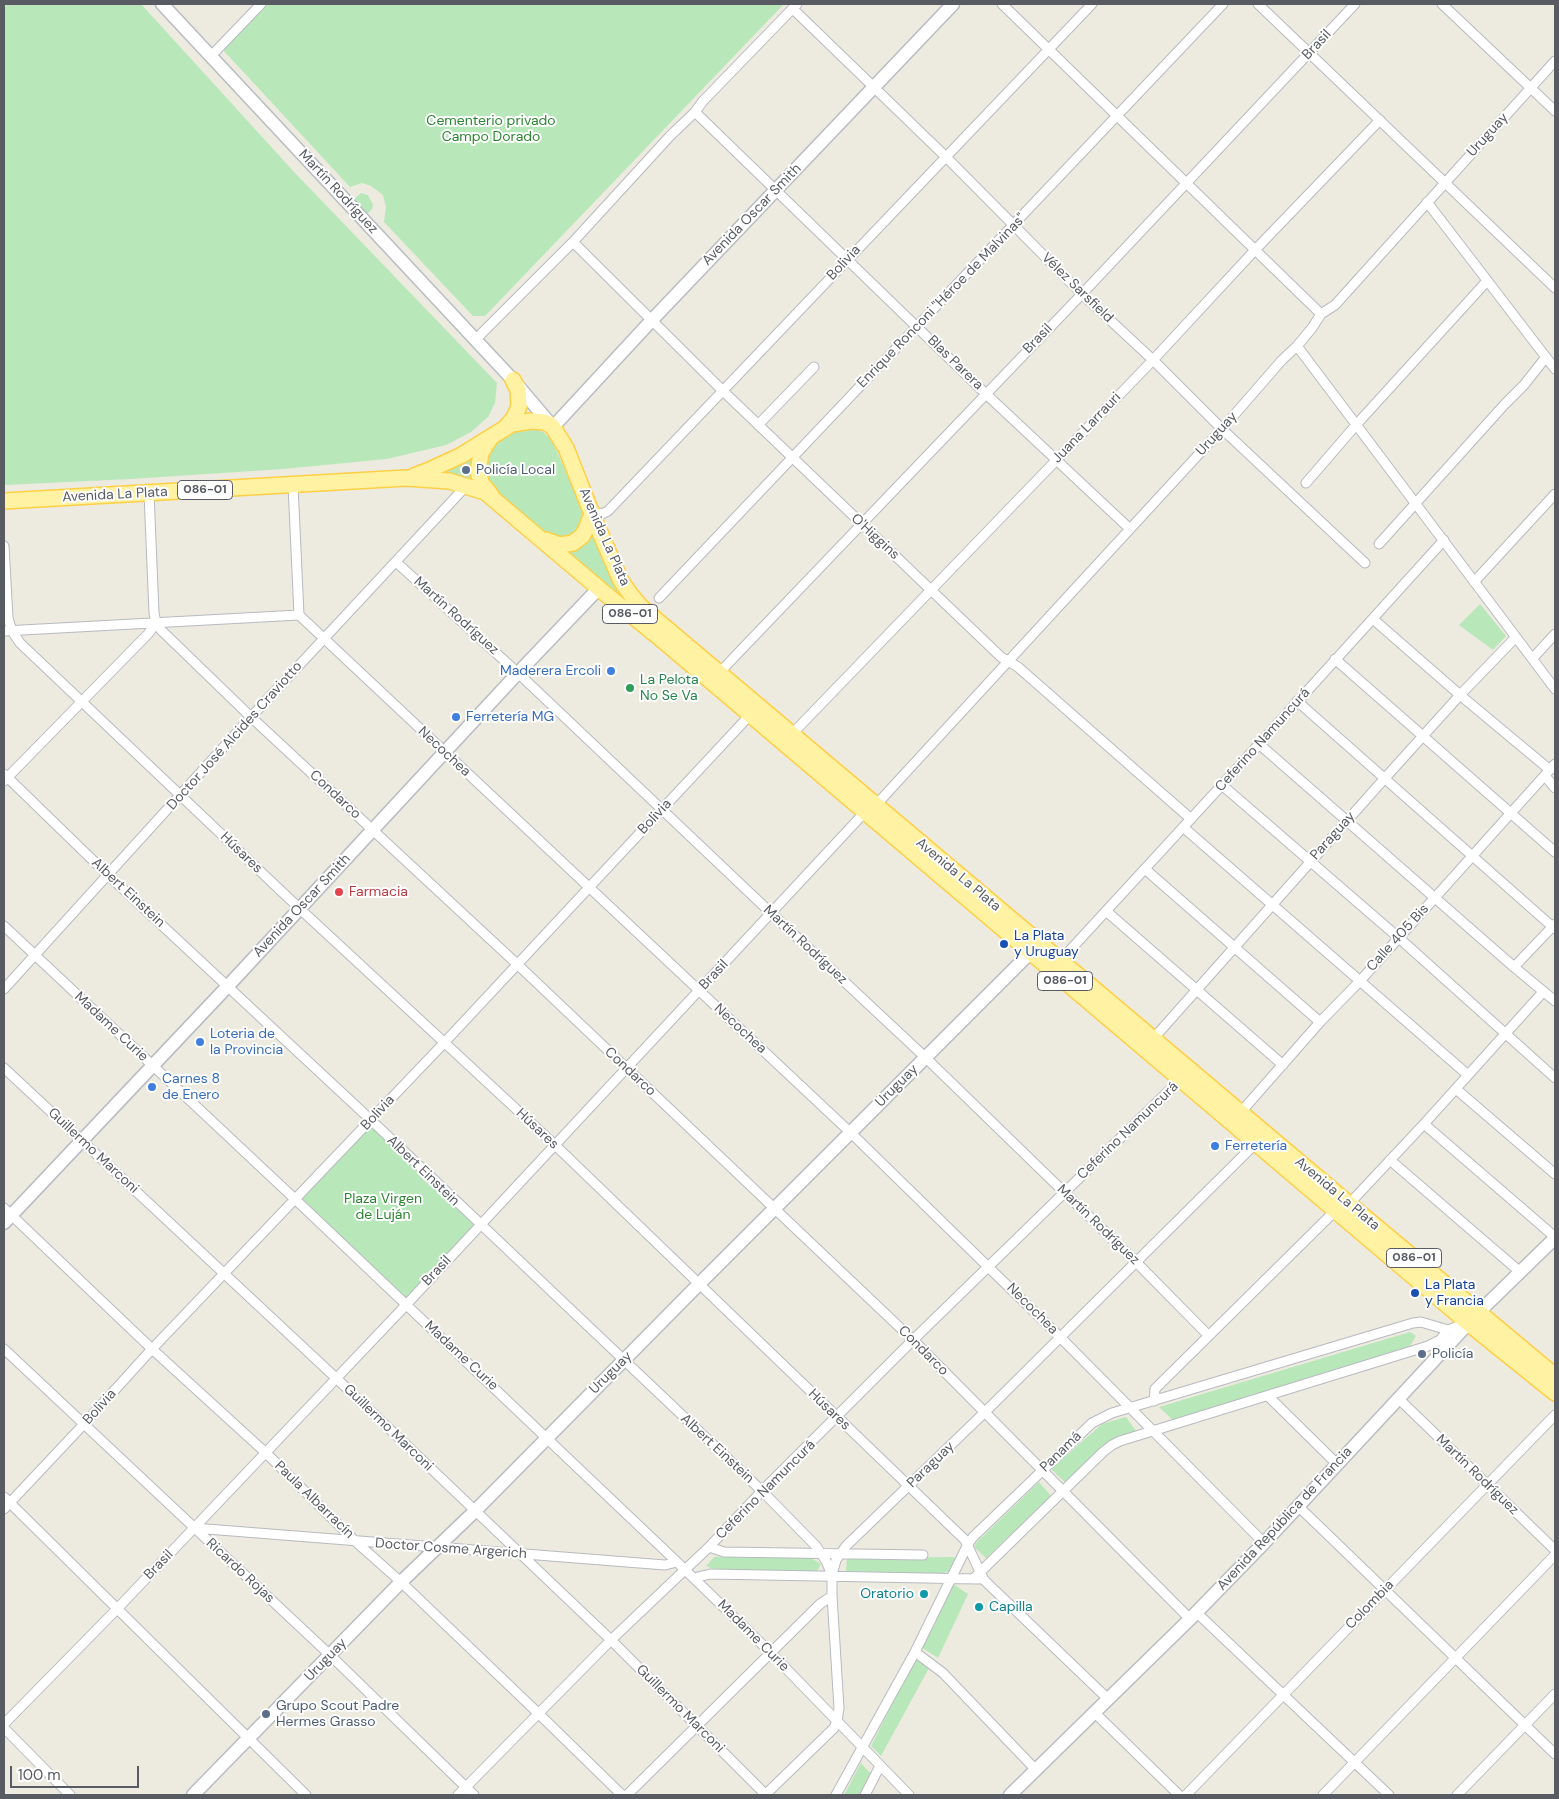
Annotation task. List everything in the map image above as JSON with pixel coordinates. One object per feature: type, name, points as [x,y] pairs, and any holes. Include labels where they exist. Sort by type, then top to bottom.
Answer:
[{"type":"main road","name":"Martín Rodríguez","points":[[162,4],[513,380],[553,426]]},
{"type":"main road","name":"Avenida Oscar Smith","points":[[553,426],[651,320],[953,4]]},
{"type":"main road","points":[[506,426],[514,418],[519,406],[518,390],[513,380]]},
{"type":"main road","name":"Avenida La Plata","points":[[406,478],[452,460],[506,426],[530,421],[544,422],[553,426],[566,448],[621,581],[649,614],[792,734],[870,809],[1031,952],[1180,1079],[1256,1142],[1479,1312],[1555,1376]]},
{"type":"main road","points":[[492,495],[482,484],[478,467],[483,449],[493,435]]},
{"type":"main road","name":"Avenida La Plata","points":[[4,501],[406,478],[442,480],[467,485],[492,495],[536,535],[661,638],[750,715],[1060,961],[1241,1112],[1468,1323],[1555,1393]]},
{"type":"main road","points":[[536,535],[553,543],[565,545],[573,543],[582,536],[592,514]]},
{"type":"main road","name":"Avenida Oscar Smith","points":[[6,1215],[153,1066],[599,588]]},
{"type":"main road","name":"Uruguay","points":[[193,1795],[402,1582],[1031,952]]},
{"type":"main road","name":"Avenida República de Francia","points":[[1010,1795],[1193,1616],[1264,1543],[1468,1323],[1555,1238]]},
{"type":"street","points":[[211,56],[261,4]]},
{"type":"street","points":[[1002,4],[1321,314]]},
{"type":"street","name":"Bolivia","points":[[592,514],[608,511],[1092,4]]},
{"type":"street","name":"Enrique Ronconi \"Héroe de Malvinas\"","points":[[659,598],[1223,4]]},
{"type":"street","points":[[1258,4],[1555,288]]},
{"type":"street","name":"Brasil","points":[[719,673],[1082,294],[1355,4]]},
{"type":"street","points":[[1442,4],[1555,111]]},
{"type":"street","points":[[475,340],[573,242],[670,136],[795,6]]},
{"type":"street","name":"Vélez Sarsfield","points":[[795,6],[873,88],[945,156],[1082,294],[1365,563]]},
{"type":"street","name":"Uruguay","points":[[870,809],[1222,429],[1297,346],[1321,314],[1335,305],[1555,61]]},
{"type":"street","name":"Blas Parera","points":[[695,112],[986,394],[1130,529]]},
{"type":"street","name":"Juana Larrauri","points":[[792,734],[1153,360],[1380,120]]},
{"type":"street","points":[[1427,202],[1554,366]]},
{"type":"street","name":"O'Higgins","points":[[573,242],[722,391],[1008,662],[1018,667],[1191,819]]},
{"type":"street","points":[[1306,483],[1487,281]]},
{"type":"street","points":[[1297,346],[1533,658],[1555,690]]},
{"type":"street","points":[[1379,544],[1524,385],[1546,357]]},
{"type":"street","points":[[758,425],[814,367]]},
{"type":"street","points":[[8,631],[299,615],[293,485]]},
{"type":"street","name":"Doctor José Alcides Craviotto","points":[[4,989],[251,717],[467,485]]},
{"type":"street","points":[[5,777],[148,634],[156,623],[154,614],[149,493]]},
{"type":"street","points":[[1474,582],[1555,494]]},
{"type":"street","name":"Ceferino Namuncurá","points":[[1060,961],[1444,540]]},
{"type":"street","name":"Húsares","points":[[4,546],[8,631],[299,908],[555,1145],[968,1544],[984,1580],[1108,1700]]},
{"type":"street","name":"Martín Rodríguez","points":[[396,562],[518,673],[926,1058],[1065,1192],[1208,1336]]},
{"type":"street","name":"Necochea","points":[[299,615],[590,886],[851,1133],[989,1266],[1264,1543]]},
{"type":"street","points":[[1373,619],[1550,770],[1555,788]]},
{"type":"street","name":"Condarco","points":[[156,623],[251,717],[517,964],[913,1340],[1063,1491],[1193,1616],[1283,1694],[1388,1795]]},
{"type":"street","points":[[1533,658],[1555,634]]},
{"type":"street","name":"Paraguay","points":[[1153,1039],[1347,820],[1425,736],[1460,695],[1516,637]]},
{"type":"street","points":[[1335,659],[1555,852]]},
{"type":"street","points":[[1297,702],[1554,926],[1514,967]]},
{"type":"street","name":"Bolivia","points":[[6,1503],[84,1424],[152,1349],[296,1200],[750,715]]},
{"type":"street","points":[[1259,744],[1555,1001]]},
{"type":"street","name":"Calle 405 Bis","points":[[1241,1112],[1320,1022],[1360,982],[1550,770]]},
{"type":"street","name":"Albert Einstein","points":[[5,777],[762,1491],[822,1553],[832,1576]]},
{"type":"street","points":[[1222,785],[1311,860],[1555,1078]]},
{"type":"street","name":"Brasil","points":[[4,1724],[266,1453],[870,809]]},
{"type":"street","points":[[1183,827],[1468,1075]]},
{"type":"street","points":[[1145,869],[1320,1022]]},
{"type":"street","points":[[1106,910],[1283,1065]]},
{"type":"street","name":"Madame Curie","points":[[4,926],[548,1437],[770,1652],[909,1795]]},
{"type":"street","points":[[1154,1401],[1155,1389],[1390,1160],[1506,1035],[1543,992]]},
{"type":"street","name":"Guillermo Marconi","points":[[4,1068],[475,1510],[611,1640],[766,1795]]},
{"type":"street","name":"Ceferino Namuncurá","points":[[458,1795],[611,1640],[709,1547],[762,1491],[913,1340],[1180,1079]]},
{"type":"street","points":[[1456,1089],[1555,1174]]},
{"type":"street","points":[[1424,1124],[1555,1238]]},
{"type":"street","name":"Paraguay","points":[[838,1721],[839,1708],[832,1576],[836,1560],[840,1554],[1256,1142]]},
{"type":"street","points":[[1390,1160],[1520,1271]]},
{"type":"street","name":"Paula Albarracín","points":[[6,1215],[266,1453],[356,1542],[402,1582],[622,1795]]},
{"type":"street","name":"Panamá","points":[[836,1795],[914,1652],[968,1544],[1092,1422],[1130,1408],[1413,1323],[1430,1324],[1448,1330]]},
{"type":"street","points":[[973,1579],[1112,1445],[1428,1346],[1440,1340],[1448,1330],[1468,1323]]},
{"type":"street","name":"Ricardo Rojas","points":[[4,1349],[330,1655],[474,1795]]},
{"type":"street","points":[[1268,1396],[1337,1464]]},
{"type":"street","name":"Martín Rodríguez","points":[[1399,1399],[1555,1550]]},
{"type":"street","name":"Colombia","points":[[1186,1795],[1555,1415]]},
{"type":"street","points":[[6,1503],[306,1795]]},
{"type":"street","points":[[1298,1506],[1555,1754]]},
{"type":"street","name":"Doctor Cosme Argerich","points":[[194,1528],[665,1565],[677,1562]]},
{"type":"street","points":[[709,1547],[724,1552],[923,1555]]},
{"type":"street","points":[[1323,1795],[1555,1555]]},
{"type":"street","points":[[694,1578],[710,1574],[984,1580]]},
{"type":"street","points":[[627,1795],[770,1652],[820,1604],[832,1596]]},
{"type":"street","points":[[914,1652],[943,1673],[1036,1770]]},
{"type":"street","points":[[1457,1795],[1555,1694]]},
{"type":"street","points":[[1095,1713],[1179,1795]]},
{"type":"street","points":[[766,1795],[834,1728],[838,1721]]},
{"type":"street","points":[[4,1728],[70,1795]]},
{"type":"street","points":[[865,1795],[880,1766]]},
{"type":"green space","points":[[8,4],[141,4],[295,173],[497,383],[495,403],[488,417],[471,432],[446,445],[387,459],[283,469],[4,485],[4,7]]},
{"type":"green space","name":"Cementerio privado Campo Dorado","points":[[268,4],[784,4],[485,316],[473,316],[384,222],[386,207],[383,195],[371,186],[362,183],[350,187],[223,50]]},
{"type":"green space","points":[[361,193],[368,195],[373,205],[366,215],[352,201]]},
{"type":"green space","points":[[531,428],[543,432],[552,440],[582,508],[583,518],[581,527],[566,539],[543,534],[491,486],[482,463],[490,447],[513,430]]},
{"type":"green space","points":[[473,454],[474,481],[433,475]]},
{"type":"green space","points":[[591,525],[617,583],[1451,1297],[567,554],[567,548]]},
{"type":"green space","points":[[1480,604],[1506,636],[1493,650],[1459,625]]},
{"type":"green space","name":"Plaza Virgen de Luján","points":[[371,1120],[480,1225],[406,1305],[296,1200]]},
{"type":"green space","points":[[1410,1332],[1416,1336],[1410,1346],[1173,1420],[1159,1407]]},
{"type":"green space","points":[[1126,1417],[1136,1431],[1113,1439],[1101,1448],[1066,1483],[1051,1469],[1102,1424]]},
{"type":"green space","points":[[1039,1482],[1051,1496],[986,1558],[974,1547],[977,1542]]},
{"type":"green space","points":[[714,1557],[811,1558],[821,1564],[817,1571],[719,1571],[706,1566]]},
{"type":"green space","points":[[957,1557],[949,1571],[941,1574],[846,1571],[847,1558]]},
{"type":"green space","points":[[953,1584],[968,1594],[938,1658],[921,1647]]},
{"type":"green space","points":[[915,1659],[929,1668],[881,1756],[871,1746]]},
{"type":"green space","points":[[861,1763],[871,1774],[860,1795],[844,1795]]},
{"type":"place","name":"Policía Local","points":[[466,470]]},
{"type":"place","name":"Maderera Ercoli","points":[[611,671]]},
{"type":"place","name":"La Pelota No Se Va","points":[[630,688]]},
{"type":"place","name":"Ferretería MG","points":[[456,717]]},
{"type":"place","name":"Farmacia","points":[[339,892]]},
{"type":"place","name":"La Plata y Uruguay","points":[[1004,944]]},
{"type":"place","name":"Loteria de la Provincia","points":[[200,1042]]},
{"type":"place","name":"Carnes 8 de Enero","points":[[152,1087]]},
{"type":"place","name":"Ferretería","points":[[1215,1146]]},
{"type":"place","name":"La Plata y Francia","points":[[1415,1293]]},
{"type":"place","name":"Policía","points":[[1422,1354]]},
{"type":"place","name":"Oratorio","points":[[924,1594]]},
{"type":"place","name":"Capilla","points":[[979,1607]]},
{"type":"place","name":"Grupo Scout Padre Hermes Grasso","points":[[266,1714]]}]
